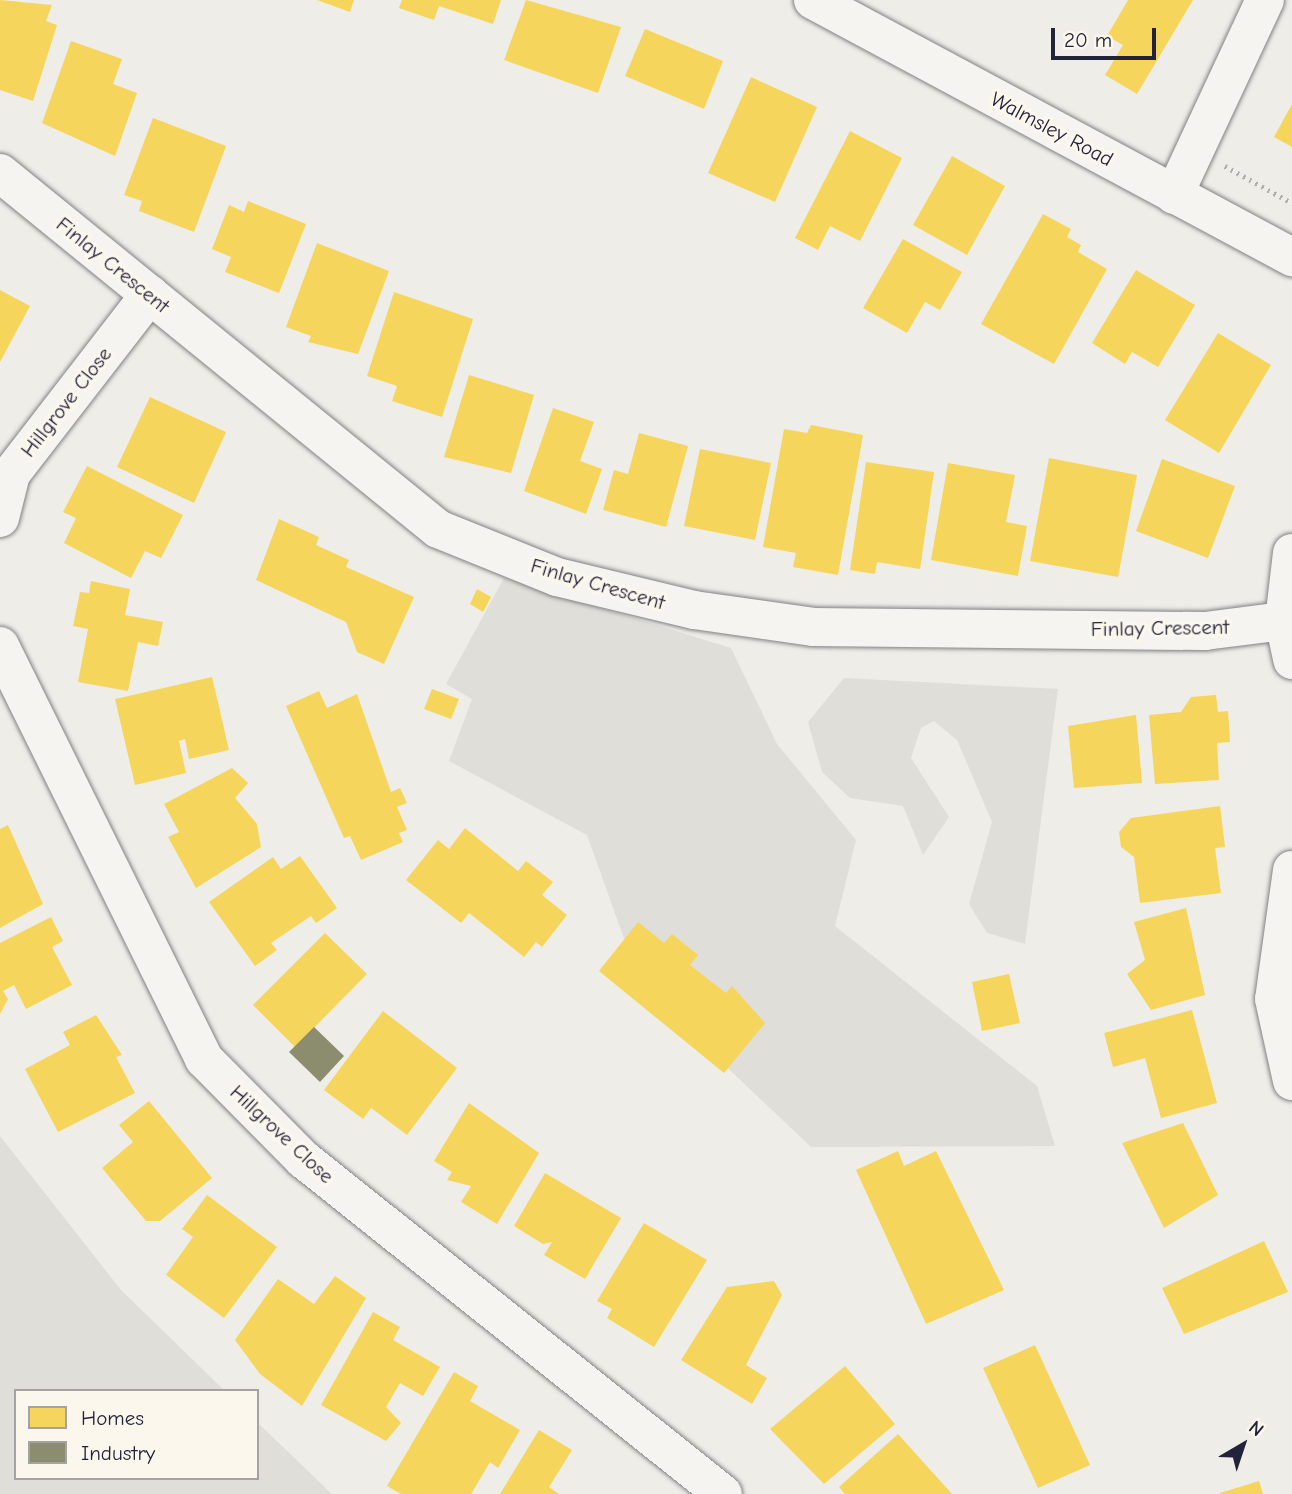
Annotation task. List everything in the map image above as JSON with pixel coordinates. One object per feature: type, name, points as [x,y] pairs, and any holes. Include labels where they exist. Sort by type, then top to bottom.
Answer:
[{"type":"street","name":"Walmsley Road","points":[[813,0],[1292,257]]},
{"type":"street","points":[[1174,195],[1265,0]]},
{"type":"street","name":"Finlay Crescent","points":[[0,173],[438,529],[558,576],[694,610],[813,627],[1205,631],[1284,621]]},
{"type":"street","name":"Hillgrove Close","points":[[0,518],[11,474],[150,294]]},
{"type":"street","points":[[1292,553],[1284,621],[1292,660]]},
{"type":"street","name":"Hillgrove Close","points":[[0,646],[204,1059],[303,1159],[723,1494]]},
{"type":"street","points":[[1292,870],[1274,999],[1292,1081]]},
{"type":"path","points":[[1196,150],[1292,203]]},
{"type":"shaded area","points":[[504,578],[731,648],[777,744],[856,840],[835,926],[1037,1086],[1055,1146],[811,1147],[641,986],[587,835],[449,761],[472,699],[446,684]]},
{"type":"shaded area","points":[[844,678],[1058,689],[1025,944],[987,933],[969,904],[992,822],[957,740],[934,721],[921,728],[911,758],[949,817],[923,855],[903,806],[850,798],[822,772],[808,722]]},
{"type":"shaded area","points":[[0,1136],[121,1290],[223,1389],[14,1389],[14,1480],[259,1480],[259,1424],[332,1494],[0,1494]]},
{"type":"building: Homes","points":[[0,0],[52,5],[46,21],[57,25],[33,101],[0,90]]},
{"type":"building: Homes","points":[[317,0],[354,0],[350,12]]},
{"type":"building: Homes","points":[[402,0],[501,0],[493,24],[439,6],[434,20],[399,8]]},
{"type":"building: Homes","points":[[526,0],[621,27],[598,93],[504,60]]},
{"type":"building: Homes","points":[[1128,0],[1193,0],[1137,94],[1105,75],[1123,45],[1107,36]]},
{"type":"building: Homes","points":[[645,29],[723,61],[704,109],[625,76]]},
{"type":"building: Homes","points":[[71,41],[122,59],[113,84],[137,93],[115,156],[42,123]]},
{"type":"building: Homes","points":[[751,77],[817,107],[775,202],[708,173]]},
{"type":"building: Homes","points":[[1292,104],[1292,147],[1274,137]]},
{"type":"building: Homes","points":[[153,118],[226,146],[194,232],[139,211],[142,201],[124,195]]},
{"type":"building: Homes","points":[[850,131],[902,158],[860,241],[830,226],[818,250],[795,238]]},
{"type":"building: Homes","points":[[952,156],[1005,186],[967,255],[913,225]]},
{"type":"building: Homes","points":[[248,201],[306,224],[279,293],[225,272],[231,257],[212,249],[229,205],[244,212]]},
{"type":"building: Homes","points":[[1043,214],[1071,229],[1067,237],[1081,245],[1078,252],[1107,269],[1054,364],[981,324]]},
{"type":"building: Homes","points":[[903,239],[962,272],[940,310],[925,302],[907,333],[863,308]]},
{"type":"building: Homes","points":[[317,243],[389,271],[358,354],[308,342],[311,336],[286,327]]},
{"type":"building: Homes","points":[[1136,270],[1195,305],[1158,367],[1132,352],[1125,364],[1092,343]]},
{"type":"building: Homes","points":[[0,290],[30,306],[0,362]]},
{"type":"building: Homes","points":[[394,292],[473,319],[442,417],[392,401],[397,386],[367,376]]},
{"type":"building: Homes","points":[[1218,333],[1271,365],[1219,453],[1165,420]]},
{"type":"building: Homes","points":[[469,375],[534,395],[511,473],[444,457]]},
{"type":"building: Homes","points":[[150,397],[226,432],[194,503],[117,467]]},
{"type":"building: Homes","points":[[553,408],[594,422],[580,461],[602,469],[586,514],[524,491]]},
{"type":"building: Homes","points":[[811,425],[863,435],[838,575],[793,567],[796,553],[763,547],[784,429],[807,433]]},
{"type":"building: Homes","points":[[639,433],[688,446],[666,527],[603,510],[614,470],[628,474]]},
{"type":"building: Homes","points":[[700,449],[771,463],[755,540],[684,526]]},
{"type":"building: Homes","points":[[1049,458],[1137,475],[1118,577],[1030,561]]},
{"type":"building: Homes","points":[[1162,459],[1235,486],[1208,558],[1136,531]]},
{"type":"building: Homes","points":[[866,462],[934,472],[920,569],[877,562],[875,574],[850,570]]},
{"type":"building: Homes","points":[[948,463],[1015,475],[1006,522],[1027,526],[1018,576],[931,560]]},
{"type":"building: Homes","points":[[87,466],[183,515],[161,558],[145,551],[131,578],[64,543],[76,518],[63,512]]},
{"type":"building: Homes","points":[[279,519],[319,537],[316,545],[349,560],[346,567],[414,597],[384,664],[357,652],[346,622],[256,580]]},
{"type":"building: Homes","points":[[91,581],[130,589],[125,615],[163,622],[158,646],[138,642],[128,691],[78,682],[88,629],[73,626],[80,592],[89,593]]},
{"type":"building: Homes","points":[[477,589],[491,597],[483,612],[470,604]]},
{"type":"building: Homes","points":[[212,677],[229,750],[189,759],[185,739],[179,741],[186,773],[135,785],[115,699]]},
{"type":"building: Homes","points":[[432,689],[459,699],[451,719],[424,709]]},
{"type":"building: Homes","points":[[319,691],[327,708],[357,694],[391,792],[400,788],[407,803],[397,807],[407,830],[399,833],[403,842],[361,860],[350,836],[344,838],[286,706]]},
{"type":"building: Homes","points":[[1216,695],[1218,712],[1228,711],[1230,742],[1217,743],[1219,780],[1155,784],[1149,715],[1181,712],[1191,697]]},
{"type":"building: Homes","points":[[1136,715],[1142,783],[1074,788],[1068,726]]},
{"type":"building: Homes","points":[[232,768],[248,783],[235,798],[257,824],[261,847],[196,888],[168,837],[179,832],[164,804]]},
{"type":"building: Homes","points":[[1220,806],[1225,847],[1215,848],[1221,893],[1140,903],[1134,857],[1121,847],[1119,832],[1131,818]]},
{"type":"building: Homes","points":[[8,825],[43,904],[0,928],[0,829]]},
{"type":"building: Homes","points":[[465,828],[518,871],[526,861],[553,882],[542,895],[567,915],[542,947],[536,942],[524,957],[469,913],[461,923],[406,880],[438,840],[449,849]]},
{"type":"building: Homes","points":[[300,856],[337,908],[316,923],[311,916],[271,943],[277,950],[255,966],[209,902],[273,857],[281,869]]},
{"type":"building: Homes","points":[[1186,908],[1205,995],[1151,1010],[1127,974],[1145,960],[1134,922]]},
{"type":"building: Homes","points":[[51,917],[63,941],[52,947],[72,985],[26,1009],[14,985],[3,991],[8,999],[0,1014],[0,943]]},
{"type":"building: Homes","points":[[638,922],[664,943],[672,934],[698,955],[690,965],[726,993],[732,986],[765,1023],[724,1073],[599,971]]},
{"type":"building: Homes","points":[[325,933],[367,974],[295,1047],[253,1005]]},
{"type":"building: Homes","points":[[1009,974],[1020,1023],[982,1031],[972,982]]},
{"type":"building: Homes","points":[[1192,1010],[1217,1103],[1161,1118],[1145,1058],[1113,1067],[1104,1033]]},
{"type":"building: Homes","points":[[383,1011],[457,1068],[407,1135],[371,1108],[363,1119],[324,1090]]},
{"type":"building: Homes","points":[[96,1015],[122,1055],[116,1057],[135,1093],[58,1132],[25,1069],[70,1045],[63,1032]]},
{"type":"building: Homes","points":[[149,1101],[212,1178],[160,1221],[146,1221],[102,1168],[133,1142],[119,1125]]},
{"type":"building: Homes","points":[[469,1103],[539,1153],[497,1224],[461,1202],[471,1186],[447,1180],[452,1172],[434,1161]]},
{"type":"building: Homes","points":[[1183,1123],[1218,1195],[1164,1228],[1122,1143]]},
{"type":"building: Homes","points":[[898,1151],[904,1166],[936,1151],[1004,1290],[926,1324],[856,1170]]},
{"type":"building: Homes","points":[[545,1173],[621,1218],[585,1279],[544,1255],[552,1242],[543,1244],[514,1226]]},
{"type":"building: Homes","points":[[207,1195],[277,1247],[224,1318],[166,1275],[193,1237],[182,1229]]},
{"type":"building: Homes","points":[[644,1223],[707,1260],[654,1347],[607,1318],[612,1309],[597,1301]]},
{"type":"building: Homes","points":[[1264,1241],[1288,1292],[1184,1334],[1162,1288]]},
{"type":"building: Homes","points":[[335,1276],[366,1298],[302,1406],[260,1374],[235,1340],[278,1279],[314,1304]]},
{"type":"building: Homes","points":[[774,1281],[782,1295],[746,1365],[767,1378],[752,1404],[681,1360],[727,1287]]},
{"type":"building: Homes","points":[[373,1312],[400,1327],[393,1340],[440,1367],[423,1396],[400,1383],[386,1407],[401,1423],[386,1441],[321,1405]]},
{"type":"building: Homes","points":[[1035,1345],[1090,1465],[1038,1488],[983,1368]]},
{"type":"building: Homes","points":[[845,1366],[895,1424],[824,1484],[770,1429]]},
{"type":"building: Homes","points":[[454,1372],[478,1386],[470,1401],[520,1430],[498,1468],[490,1462],[471,1494],[401,1494],[387,1486]]},
{"type":"building: Homes","points":[[539,1430],[572,1450],[549,1487],[559,1494],[500,1494]]},
{"type":"building: Homes","points":[[898,1434],[952,1494],[845,1494],[839,1487]]},
{"type":"building: Homes","points":[[1259,1481],[1263,1494],[1220,1494],[1220,1493]]},
{"type":"building: Industry","points":[[314,1027],[344,1056],[320,1082],[289,1052]]}]
